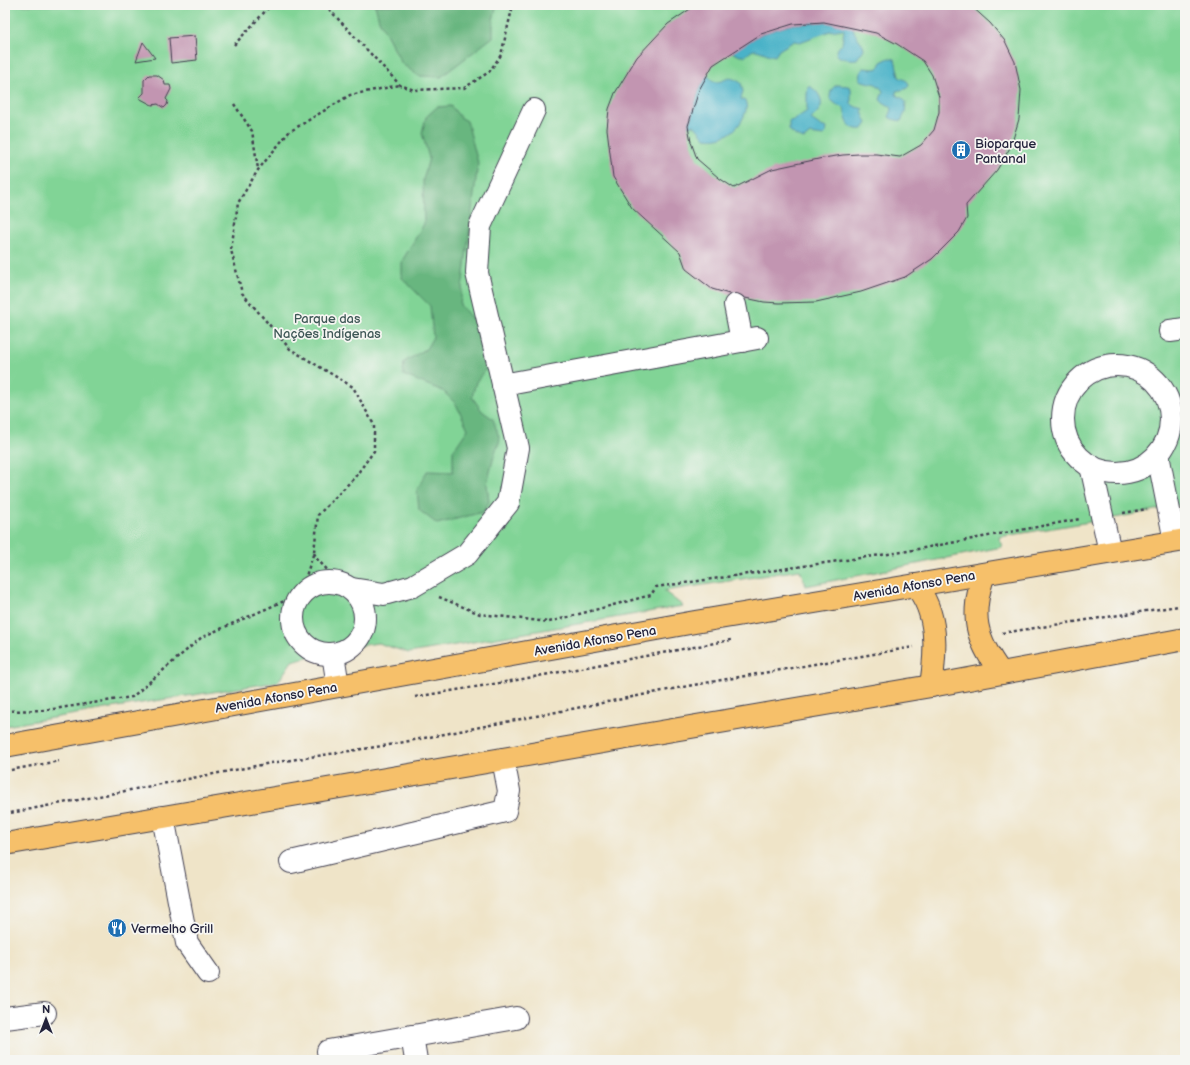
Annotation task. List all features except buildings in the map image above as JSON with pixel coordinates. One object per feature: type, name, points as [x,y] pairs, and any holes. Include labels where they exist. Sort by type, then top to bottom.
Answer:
[{"type":"main road","name":"Avenida Afonso Pena","points":[[5,746],[680,625],[1180,540]]},
{"type":"main road","points":[[984,574],[978,594],[976,610],[977,625],[989,656],[1001,674]]},
{"type":"main road","points":[[915,586],[923,594],[932,616],[934,659],[931,686]]},
{"type":"main road","points":[[5,844],[1001,674],[1185,639]]},
{"type":"street","points":[[345,585],[361,600],[365,614],[364,628],[357,640],[346,650],[333,654],[319,653],[306,646],[297,635],[292,622],[293,608],[300,594],[311,586],[325,581],[345,585],[384,594],[412,586],[467,554],[508,503],[518,448],[477,273],[480,226],[534,110]]},
{"type":"street","points":[[503,385],[750,340],[735,306]]},
{"type":"street","points":[[1107,365],[1129,366],[1148,374],[1164,390],[1172,409],[1171,431],[1166,443],[1158,455],[1147,465],[1127,473],[1106,473],[1091,466],[1071,449],[1063,429],[1063,408],[1072,388],[1088,373],[1107,365]]},
{"type":"street","points":[[1158,455],[1180,540]]},
{"type":"street","points":[[1091,466],[1110,552]]},
{"type":"street","points":[[333,654],[338,686]]},
{"type":"street","points":[[292,862],[505,811],[509,791],[503,759]]},
{"type":"street","points":[[163,817],[187,943],[208,973]]},
{"type":"street","points":[[5,1018],[45,1013]]},
{"type":"street","points":[[328,1051],[516,1018]]},
{"type":"street","points":[[412,1036],[416,1060]]},
{"type":"path","points":[[234,45],[271,5]]},
{"type":"path","points":[[325,5],[400,85],[414,90],[464,88],[489,72],[501,55],[513,5]]},
{"type":"path","points":[[5,710],[47,710],[132,697],[202,637],[300,594],[314,552],[318,515],[355,477],[374,450],[374,425],[353,387],[290,350],[242,293],[231,250],[238,203],[258,170],[289,132],[350,96],[400,85]]},
{"type":"path","points":[[234,104],[252,131],[258,170]]},
{"type":"path","points":[[412,586],[480,614],[549,622],[651,595],[656,586],[902,552],[1061,522]]},
{"type":"path","points":[[314,552],[317,560],[345,585]]},
{"type":"path","points":[[980,636],[1185,605]]},
{"type":"path","points":[[5,814],[271,763],[389,745],[693,685],[934,643]]},
{"type":"green space","name":"Parque das Nações Indígenas","points":[[5,5],[1185,5],[1185,504],[1120,517],[999,537],[1002,547],[806,586],[800,570],[664,591],[683,606],[409,653],[378,643],[334,650],[292,661],[278,682],[5,726]]},
{"type":"green space","points":[[375,5],[497,5],[493,20],[493,37],[441,77],[419,76],[402,64],[379,20]]},
{"type":"green space","points":[[451,106],[460,117],[467,121],[478,163],[460,305],[475,322],[484,345],[486,369],[476,382],[472,397],[482,411],[493,419],[500,440],[494,456],[487,484],[489,502],[483,512],[437,524],[419,510],[417,490],[427,471],[453,472],[453,451],[468,429],[456,404],[443,391],[403,375],[404,362],[426,349],[433,337],[430,306],[402,278],[402,261],[424,224],[423,180],[429,158],[422,133],[426,117],[437,107]]},
{"type":"water","points":[[824,22],[853,27],[864,49],[857,59],[846,59],[836,55],[838,48],[842,44],[843,29],[830,31],[800,42],[794,41],[779,50],[775,56],[757,50],[753,50],[747,55],[742,56],[732,52],[761,34],[793,24]]},
{"type":"water","points":[[889,58],[895,59],[899,77],[906,80],[909,84],[906,89],[896,91],[896,95],[906,102],[905,113],[901,121],[889,117],[892,110],[891,107],[880,100],[883,91],[878,85],[860,80],[863,68],[878,68],[881,62]]},
{"type":"water","points":[[707,75],[714,82],[719,82],[730,78],[741,83],[743,91],[741,99],[745,101],[746,105],[741,122],[733,131],[723,137],[711,139],[705,138],[694,125],[688,126],[699,90]]},
{"type":"water","points":[[837,85],[848,86],[851,88],[851,104],[864,109],[862,112],[867,123],[863,129],[854,128],[851,126],[847,120],[844,108],[837,105],[830,99],[831,90]]},
{"type":"water","points":[[808,86],[818,93],[821,99],[821,106],[811,119],[827,128],[826,133],[823,136],[810,134],[804,139],[796,136],[789,130],[789,121],[794,120],[807,111]]},
{"type":"place","name":"Bioparque Pantanal","points":[[961,150]]},
{"type":"place","name":"Vermelho Grill","points":[[117,928]]}]
